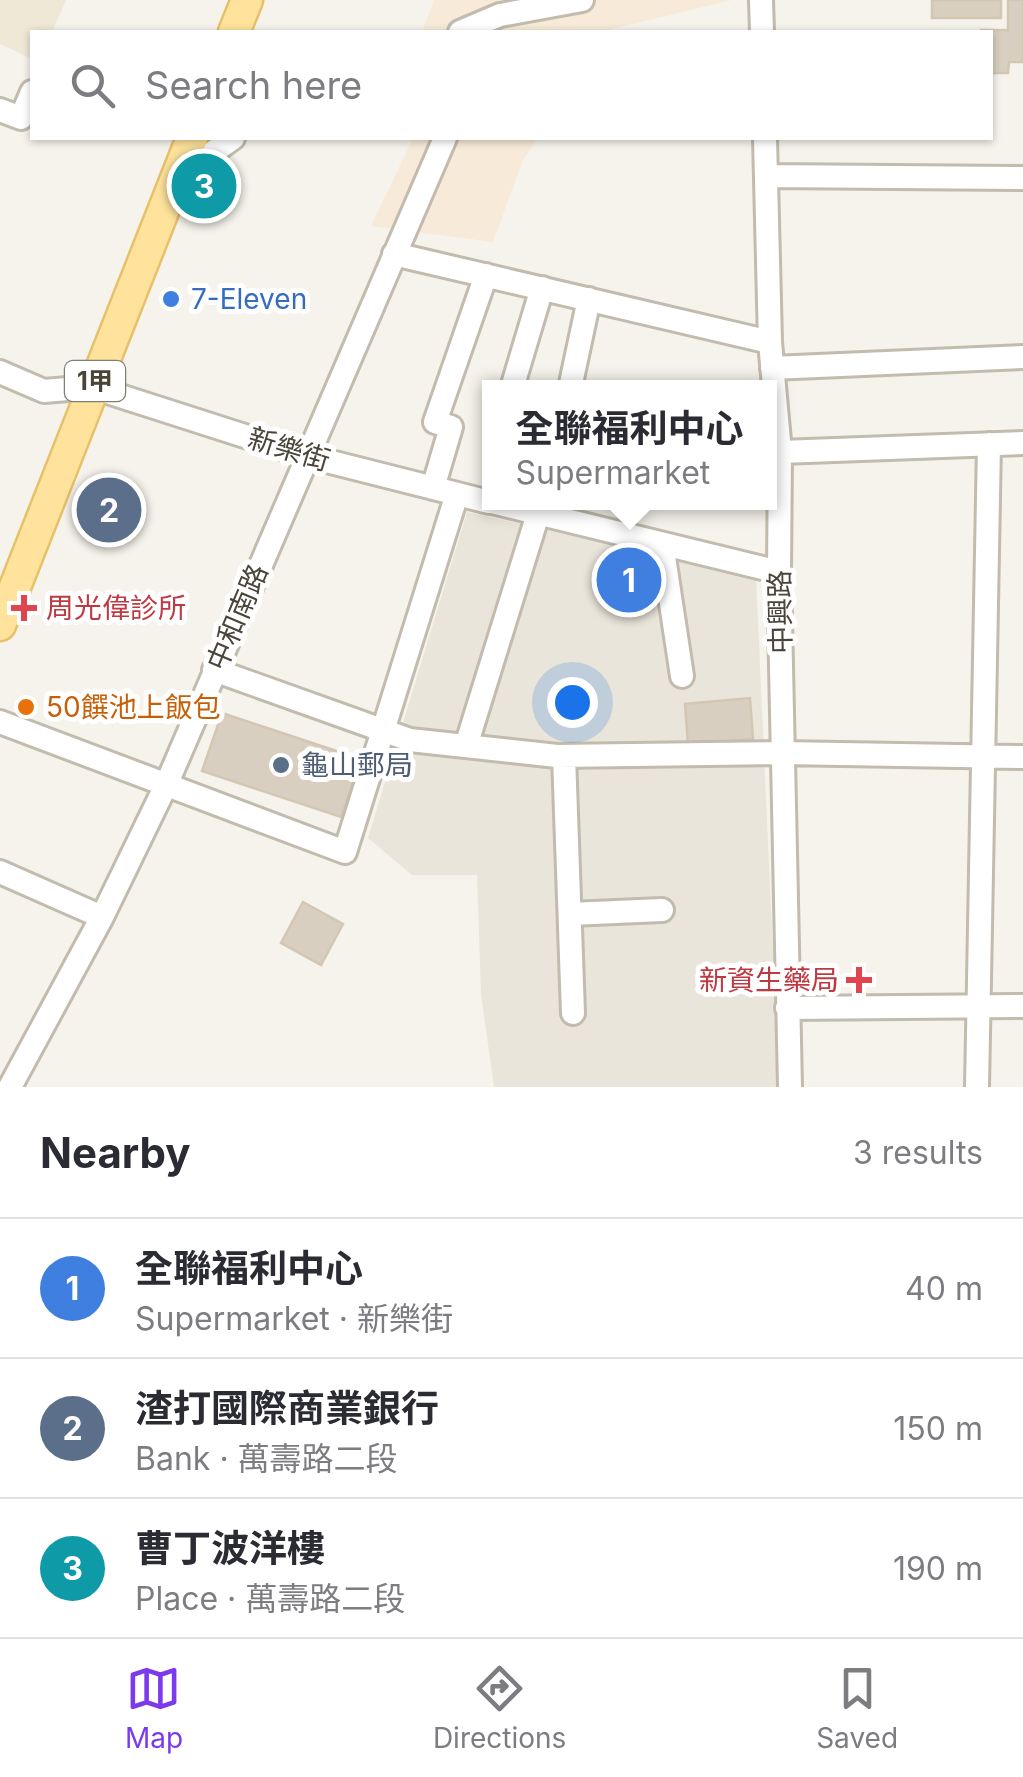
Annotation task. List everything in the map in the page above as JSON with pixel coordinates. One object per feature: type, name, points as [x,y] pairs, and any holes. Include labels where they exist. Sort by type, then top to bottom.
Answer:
[{"type":"main road","points":[[235,30],[247,0]]},
{"type":"main road","name":"1甲","points":[[0,625],[191,140]]},
{"type":"street","points":[[467,30],[582,0]]},
{"type":"street","points":[[761,0],[762,30]]},
{"type":"street","points":[[0,110],[21,118],[30,97]]},
{"type":"street","points":[[175,180],[229,140]]},
{"type":"street","name":"中和南路","points":[[10,1087],[102,916],[167,783],[444,140]]},
{"type":"street","name":"中興路","points":[[765,140],[773,380]]},
{"type":"street","points":[[766,176],[1023,178]]},
{"type":"street","points":[[394,254],[770,342]]},
{"type":"street","points":[[433,488],[451,426],[435,422],[486,275]]},
{"type":"street","points":[[514,380],[542,288]]},
{"type":"street","points":[[572,380],[589,300]]},
{"type":"street","points":[[772,368],[1023,357]]},
{"type":"street","points":[[0,372],[44,391],[92,388]]},
{"type":"street","name":"新樂街","points":[[92,388],[307,456],[482,500]]},
{"type":"street","name":"中興路","points":[[777,420],[790,1087]]},
{"type":"street","points":[[780,452],[1023,443]]},
{"type":"street","points":[[977,1087],[989,444]]},
{"type":"street","points":[[0,722],[345,852],[457,494]]},
{"type":"street","name":"新樂街","points":[[522,510],[779,572]]},
{"type":"street","points":[[466,746],[538,514]]},
{"type":"street","points":[[662,544],[682,676]]},
{"type":"street","points":[[214,670],[410,740],[564,756],[782,753],[1023,757]]},
{"type":"street","points":[[564,756],[573,1013]]},
{"type":"street","points":[[0,872],[102,916]]},
{"type":"street","points":[[570,914],[662,910]]},
{"type":"street","points":[[786,1008],[1023,1006]]},
{"type":"shaded area","points":[[0,0],[66,0],[53,30],[30,30],[30,58],[0,44]]},
{"type":"shaded area","points":[[434,0],[732,0],[611,30],[423,30]]},
{"type":"shaded area","points":[[412,140],[537,140],[523,160],[493,242],[371,226]]},
{"type":"shaded area","points":[[467,512],[756,577],[779,1087],[494,1087],[481,994],[477,875],[412,875],[368,838]]},
{"type":"building","points":[[932,0],[1001,0],[1001,18],[932,18]]},
{"type":"building","points":[[1008,0],[1023,0],[1023,62],[1009,62],[1008,73],[993,73],[993,30],[1008,30]]},
{"type":"building","points":[[750,698],[753,739],[688,745],[685,704]]},
{"type":"building","name":"龜山郵局","points":[[222,713],[361,759],[341,817],[202,771]]},
{"type":"building","points":[[303,902],[343,924],[321,965],[281,943]]},
{"type":"place","name":"曹丁波洋樓","points":[[204,186]]},
{"type":"place","name":"7-Eleven","points":[[171,299]]},
{"type":"place","name":"渣打國際商業銀行","points":[[109,510]]},
{"type":"place","name":"全聯福利中心","points":[[629,580]]},
{"type":"place","name":"周光偉診所","points":[[24,608]]},
{"type":"place","name":"50饌池上飯包","points":[[26,707]]},
{"type":"place","name":"龜山郵局","points":[[281,765]]},
{"type":"place","name":"新資生藥局","points":[[859,980]]}]
